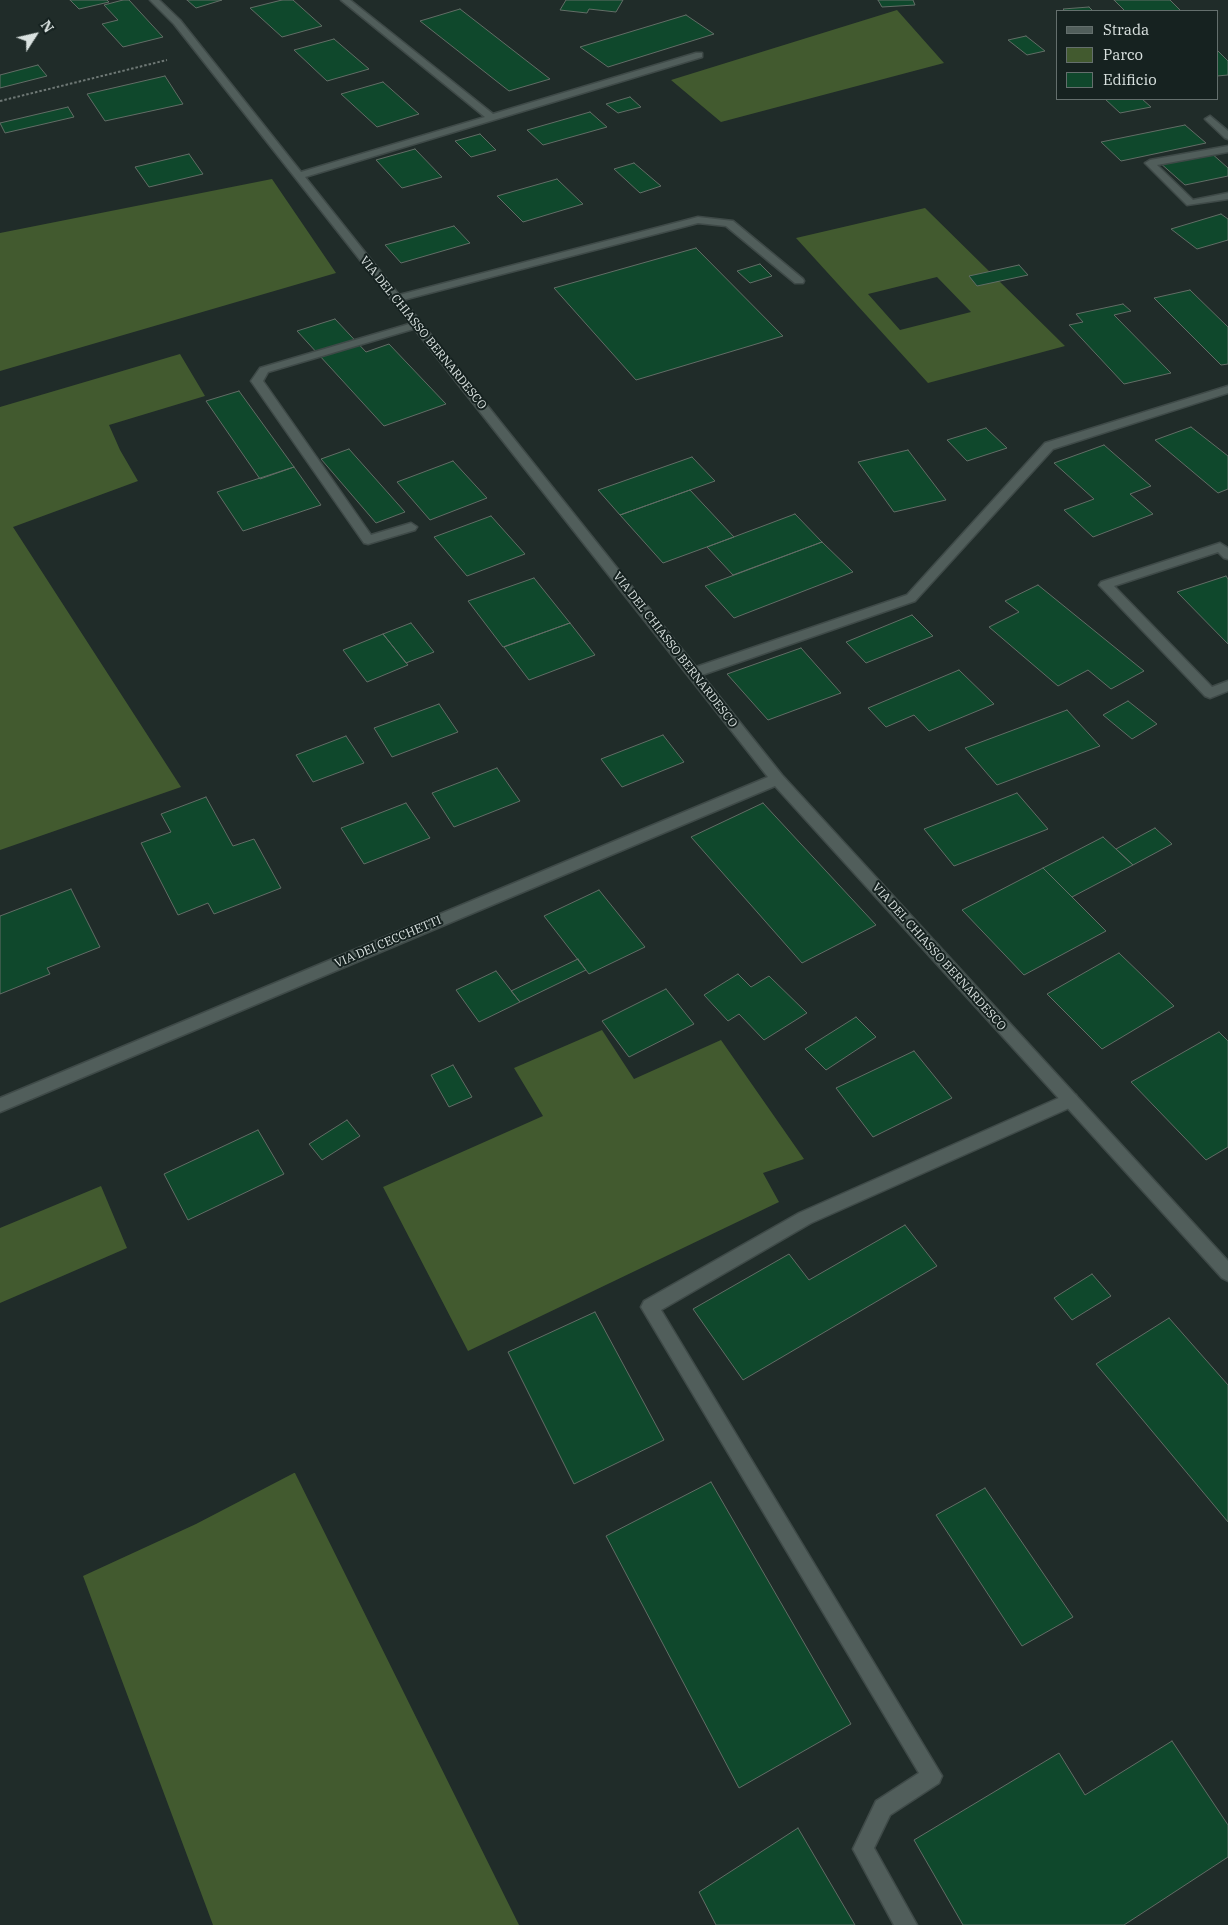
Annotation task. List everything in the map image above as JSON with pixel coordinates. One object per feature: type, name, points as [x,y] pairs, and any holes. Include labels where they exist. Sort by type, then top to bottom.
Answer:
[{"type":"street","name":"VIA DEL CHIASSO BERNARDESCO","points":[[154,0],[177,22],[777,779],[1228,1273]]},
{"type":"street","points":[[345,0],[492,118]]},
{"type":"street","points":[[299,176],[699,56]]},
{"type":"street","points":[[1210,119],[1228,136]]},
{"type":"street","points":[[1228,148],[1150,163],[1191,203],[1228,196]]},
{"type":"street","points":[[396,299],[698,220],[729,223],[799,281]]},
{"type":"street","points":[[411,528],[368,540],[257,381],[264,370],[416,325]]},
{"type":"street","points":[[693,673],[911,598],[1049,446],[1228,389]]},
{"type":"street","points":[[1228,555],[1220,547],[1105,585],[1210,692],[1228,686]]},
{"type":"street","name":"VIA DEI CECCHETTI","points":[[0,1105],[777,779]]},
{"type":"street","points":[[906,1925],[863,1849],[883,1808],[932,1776],[650,1307],[806,1218],[1070,1100]]},
{"type":"path","points":[[0,100],[200,52]]},
{"type":"green space","points":[[897,10],[944,63],[721,122],[671,80]]},
{"type":"green space","points":[[272,179],[336,273],[0,371],[0,233]]},
{"type":"green space","points":[[925,208],[1065,346],[928,383],[796,238]],"holes":[[[937,277],[971,312],[900,330],[868,294]]]},
{"type":"green space","points":[[180,354],[205,396],[109,425],[120,450],[138,481],[13,527],[181,787],[0,850],[0,407]]},
{"type":"green space","points":[[602,1030],[634,1079],[721,1040],[804,1159],[763,1173],[779,1202],[468,1351],[383,1187],[543,1116],[514,1068]]},
{"type":"green space","points":[[101,1186],[127,1248],[0,1303],[0,1228]]},
{"type":"green space","points":[[294,1473],[519,1925],[213,1925],[83,1576],[196,1524]]},
{"type":"building","points":[[70,0],[107,0],[109,2],[79,9]]},
{"type":"building","points":[[129,0],[163,37],[123,47],[102,24],[118,20],[104,5]]},
{"type":"building","points":[[187,0],[222,0],[196,8]]},
{"type":"building","points":[[282,0],[293,0],[322,26],[282,37],[250,8]]},
{"type":"building","points":[[566,0],[623,0],[616,12],[589,9],[587,13],[560,10]]},
{"type":"building","points":[[878,0],[913,0],[915,5],[882,7]]},
{"type":"building","points":[[1114,0],[1170,0],[1180,10],[1124,10]]},
{"type":"building","points":[[1089,7],[1092,10],[1064,10]]},
{"type":"building","points":[[460,9],[550,79],[509,91],[420,21]]},
{"type":"building","points":[[686,15],[714,34],[608,67],[580,47]]},
{"type":"building","points":[[1026,36],[1045,51],[1027,55],[1008,40]]},
{"type":"building","points":[[334,39],[369,69],[327,81],[294,50]]},
{"type":"building","points":[[1218,51],[1228,61],[1228,75],[1218,76]]},
{"type":"building","points":[[38,65],[47,76],[0,88],[0,75]]},
{"type":"building","points":[[165,76],[183,104],[105,121],[87,94]]},
{"type":"building","points":[[383,82],[419,114],[377,127],[341,94]]},
{"type":"building","points":[[630,97],[641,107],[618,113],[606,104]]},
{"type":"building","points":[[1106,100],[1143,100],[1151,107],[1120,113]]},
{"type":"building","points":[[68,107],[74,117],[5,133],[0,123]]},
{"type":"building","points":[[590,112],[607,127],[543,145],[527,130]]},
{"type":"building","points":[[1185,125],[1206,143],[1121,161],[1101,142]]},
{"type":"building","points":[[480,134],[496,150],[471,157],[455,141]]},
{"type":"building","points":[[415,149],[442,177],[402,188],[376,160]]},
{"type":"building","points":[[1210,152],[1228,168],[1228,176],[1185,185],[1159,162]]},
{"type":"building","points":[[189,154],[203,174],[149,187],[135,167]]},
{"type":"building","points":[[634,163],[661,186],[640,193],[614,169]]},
{"type":"building","points":[[557,179],[583,204],[523,222],[497,196]]},
{"type":"building","points":[[1221,214],[1228,219],[1228,240],[1197,249],[1171,229]]},
{"type":"building","points":[[454,226],[470,243],[401,263],[385,245]]},
{"type":"building","points":[[696,248],[783,336],[636,380],[554,288]]},
{"type":"building","points":[[760,264],[772,276],[750,283],[737,271]]},
{"type":"building","points":[[1019,265],[1028,275],[977,286],[969,276]]},
{"type":"building","points":[[1190,290],[1228,327],[1228,364],[1221,365],[1154,298]]},
{"type":"building","points":[[1123,304],[1131,311],[1114,315],[1171,373],[1124,384],[1069,325],[1083,322],[1076,314]]},
{"type":"building","points":[[335,319],[366,352],[389,344],[446,404],[384,426],[297,331]]},
{"type":"building","points":[[239,391],[294,467],[260,479],[206,401]]},
{"type":"building","points":[[1191,427],[1228,456],[1228,489],[1218,493],[1155,440]]},
{"type":"building","points":[[986,428],[1007,448],[967,461],[947,440]]},
{"type":"building","points":[[1104,445],[1151,486],[1130,494],[1153,514],[1093,537],[1064,510],[1094,499],[1054,463]]},
{"type":"building","points":[[349,449],[405,512],[376,523],[321,459]]},
{"type":"building","points":[[908,450],[946,500],[894,512],[858,462]]},
{"type":"building","points":[[692,457],[715,481],[620,515],[598,490]]},
{"type":"building","points":[[453,461],[487,498],[430,520],[397,482]]},
{"type":"building","points":[[294,467],[321,505],[243,531],[217,492]]},
{"type":"building","points":[[690,490],[734,537],[663,563],[620,515]]},
{"type":"building","points":[[795,514],[822,542],[733,575],[707,547]]},
{"type":"building","points":[[491,516],[525,554],[467,576],[434,537]]},
{"type":"building","points":[[822,542],[853,572],[734,618],[705,586]]},
{"type":"building","points":[[1226,576],[1228,579],[1228,644],[1177,592]]},
{"type":"building","points":[[534,578],[570,623],[503,647],[468,601]]},
{"type":"building","points":[[1038,585],[1144,671],[1111,689],[1088,670],[1058,686],[989,627],[1019,612],[1005,601]]},
{"type":"building","points":[[912,615],[933,636],[866,663],[846,642]]},
{"type":"building","points":[[411,623],[434,652],[406,663],[383,634]]},
{"type":"building","points":[[570,623],[595,655],[529,680],[504,647]]},
{"type":"building","points":[[383,634],[408,665],[367,682],[343,650]]},
{"type":"building","points":[[801,648],[841,693],[768,720],[727,674]]},
{"type":"building","points":[[959,670],[994,704],[929,731],[914,715],[886,727],[868,708]]},
{"type":"building","points":[[1128,701],[1157,724],[1132,739],[1103,715]]},
{"type":"building","points":[[439,704],[458,732],[392,757],[374,728]]},
{"type":"building","points":[[1067,710],[1100,746],[997,785],[965,748]]},
{"type":"building","points":[[663,735],[684,762],[622,787],[601,759]]},
{"type":"building","points":[[346,736],[364,763],[313,782],[296,755]]},
{"type":"building","points":[[497,768],[520,801],[454,827],[432,793]]},
{"type":"building","points":[[1017,793],[1048,829],[954,866],[924,829]]},
{"type":"building","points":[[206,797],[233,846],[254,839],[281,888],[214,914],[208,903],[178,915],[141,843],[171,832],[161,814]]},
{"type":"building","points":[[406,803],[430,838],[364,864],[341,828]]},
{"type":"building","points":[[763,803],[876,925],[802,963],[691,837]]},
{"type":"building","points":[[1155,828],[1172,844],[1133,865],[1116,849]]},
{"type":"building","points":[[1103,837],[1133,865],[1072,897],[1043,868]]},
{"type":"building","points":[[1043,868],[1106,931],[1024,975],[962,910]]},
{"type":"building","points":[[71,889],[100,947],[47,968],[50,974],[0,994],[0,916]]},
{"type":"building","points":[[599,890],[645,947],[589,974],[544,916]]},
{"type":"building","points":[[1119,953],[1174,1006],[1102,1049],[1047,994]]},
{"type":"building","points":[[578,959],[586,970],[520,1002],[511,991]]},
{"type":"building","points":[[496,971],[520,1002],[479,1022],[456,990]]},
{"type":"building","points":[[738,974],[751,987],[769,976],[807,1013],[764,1040],[739,1014],[728,1021],[704,995]]},
{"type":"building","points":[[666,989],[694,1024],[629,1057],[602,1021]]},
{"type":"building","points":[[856,1017],[876,1037],[826,1070],[805,1049]]},
{"type":"building","points":[[1219,1032],[1228,1041],[1228,1147],[1206,1160],[1131,1082]]},
{"type":"building","points":[[914,1051],[952,1098],[873,1137],[836,1088]]},
{"type":"building","points":[[453,1065],[472,1097],[449,1107],[431,1075]]},
{"type":"building","points":[[347,1120],[360,1136],[322,1160],[309,1144]]},
{"type":"building","points":[[258,1130],[284,1174],[188,1220],[164,1174]]},
{"type":"building","points":[[905,1225],[937,1266],[743,1380],[693,1309],[789,1254],[809,1280]]},
{"type":"building","points":[[1092,1274],[1111,1296],[1072,1320],[1054,1298]]},
{"type":"building","points":[[595,1312],[664,1440],[574,1484],[508,1352]]},
{"type":"building","points":[[1169,1318],[1228,1385],[1228,1522],[1096,1364]]},
{"type":"building","points":[[711,1482],[851,1724],[739,1788],[606,1536]]},
{"type":"building","points":[[985,1488],[1073,1617],[1022,1646],[936,1515]]},
{"type":"building","points":[[1172,1741],[1228,1825],[1228,1857],[1124,1925],[963,1925],[914,1840],[1059,1753],[1085,1795]]},
{"type":"building","points":[[798,1828],[855,1925],[716,1925],[699,1892]]}]
